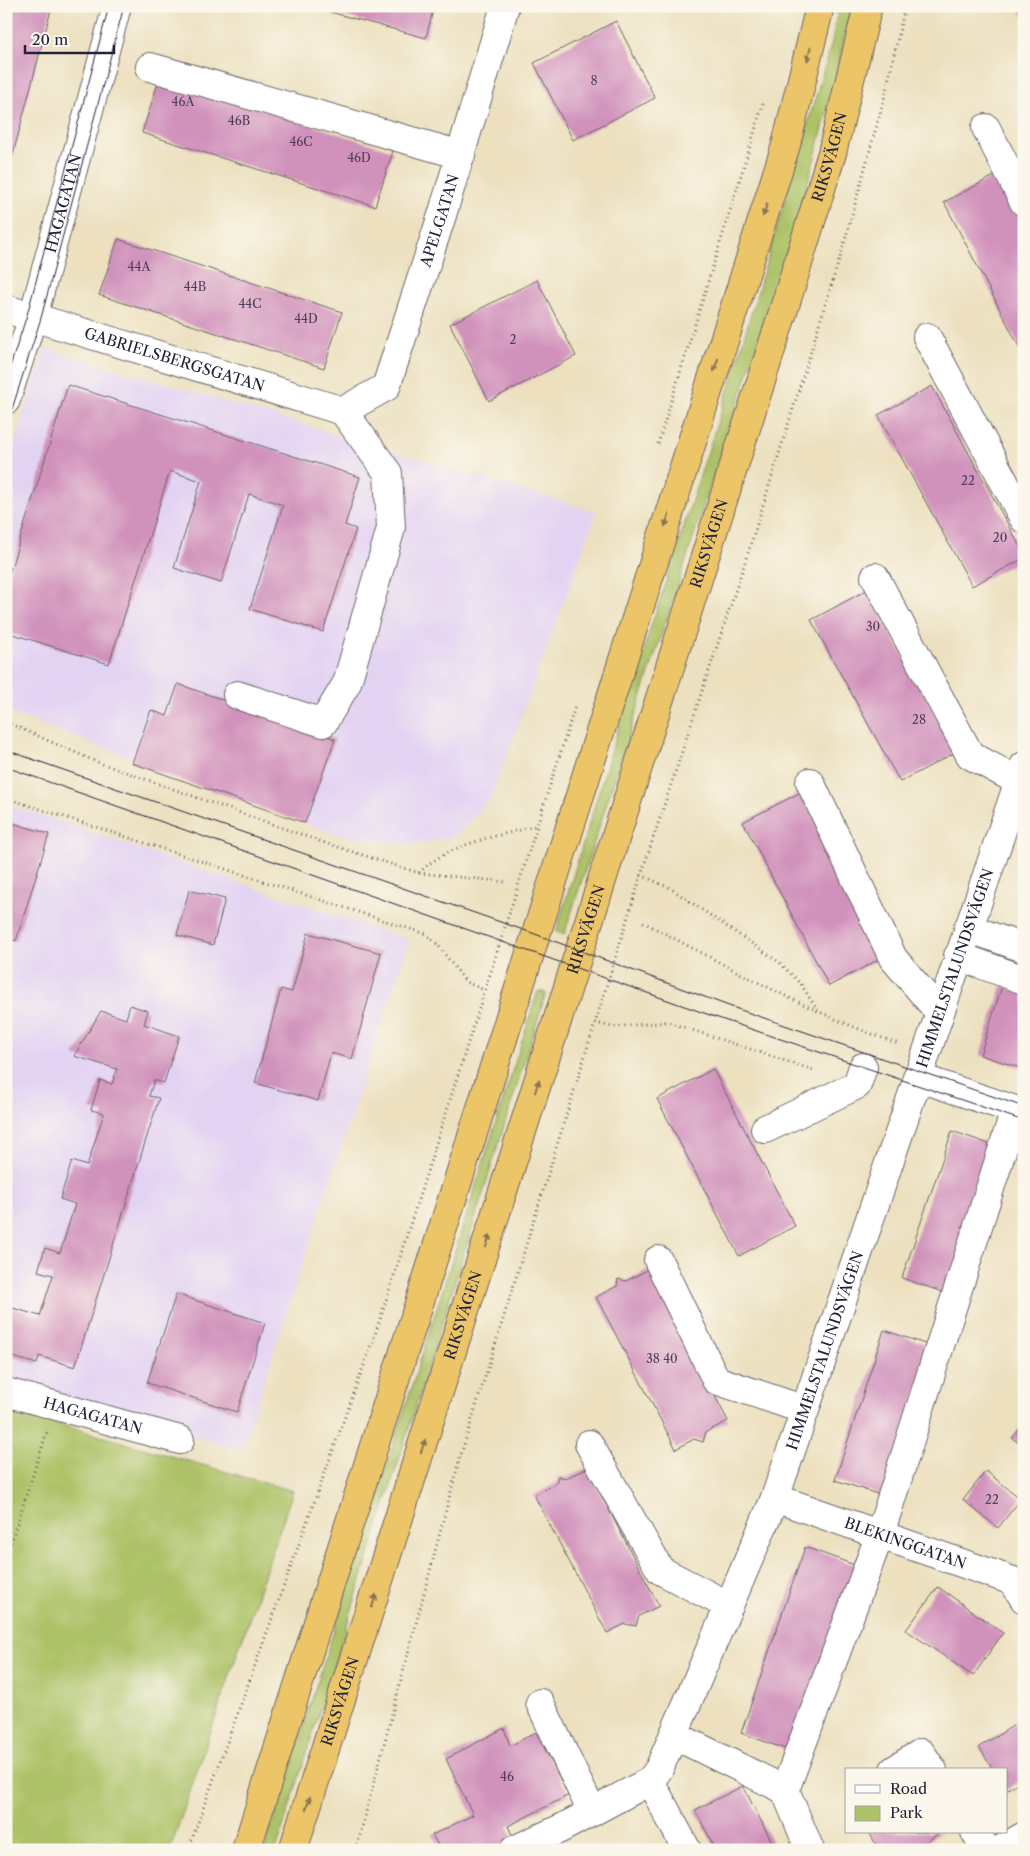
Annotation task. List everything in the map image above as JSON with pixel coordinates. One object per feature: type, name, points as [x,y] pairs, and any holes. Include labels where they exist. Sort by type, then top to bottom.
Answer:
[{"type":"highway","points":[[246,1850],[786,145],[820,6]]},
{"type":"highway","name":"RIKSVÄGEN","points":[[293,1850],[784,312],[832,153],[868,6]]},
{"type":"street","name":"HAGAGATAN","points":[[6,400],[33,316],[117,6]]},
{"type":"street","name":"APELGATAN","points":[[343,411],[386,387],[461,155],[505,6]]},
{"type":"street","points":[[150,67],[461,155]]},
{"type":"street","points":[[986,128],[1024,202]]},
{"type":"street","name":"GABRIELSBERGSGATAN","points":[[6,308],[343,411]]},
{"type":"street","points":[[927,337],[1024,519]]},
{"type":"street","points":[[237,695],[323,723],[347,683],[391,528],[388,474],[343,411]]},
{"type":"street","points":[[875,577],[970,755],[1021,774]]},
{"type":"street","name":"HIMMELSTALUNDSVÄGEN","points":[[650,1781],[659,1769],[776,1498],[1021,774]]},
{"type":"street","points":[[810,782],[893,958],[939,1012]]},
{"type":"street","points":[[968,928],[1024,948]]},
{"type":"street","points":[[958,956],[1024,980]]},
{"type":"street","points":[[785,1790],[880,1534],[1019,1112],[921,1065]]},
{"type":"street","points":[[765,1129],[860,1076]]},
{"type":"street","points":[[658,1260],[716,1380],[805,1410]]},
{"type":"street","name":"HAGAGATAN","points":[[6,1392],[180,1440]]},
{"type":"street","points":[[590,1444],[660,1570],[729,1606]]},
{"type":"street","name":"BLEKINGGATAN","points":[[776,1498],[1020,1582]]},
{"type":"street","points":[[540,1704],[592,1812]]},
{"type":"street","points":[[674,1735],[785,1790],[810,1850]]},
{"type":"street","points":[[897,1768],[921,1753],[932,1768]]},
{"type":"street","points":[[514,1850],[650,1781],[687,1850]]},
{"type":"street","points":[[976,1834],[987,1850]]},
{"type":"street","points":[[1000,1850],[1024,1836]]},
{"type":"path","points":[[356,1850],[459,1460],[641,875],[750,546],[842,251],[884,99],[905,6]]},
{"type":"path","points":[[658,446],[767,92]]},
{"type":"path","points":[[188,1850],[377,1330],[578,698]]},
{"type":"path","points":[[6,722],[97,762],[322,842],[419,873],[508,882]]},
{"type":"path","points":[[6,798],[426,934],[437,944],[466,982],[484,990]]},
{"type":"path","points":[[419,873],[426,866],[469,843],[536,826]]},
{"type":"path","points":[[641,875],[670,888],[779,962],[801,984],[819,1012]]},
{"type":"path","points":[[643,922],[853,1028],[921,1065]]},
{"type":"path","points":[[595,1024],[613,1027],[668,1022],[860,1076]]},
{"type":"path","points":[[6,1557],[55,1405]]},
{"type":"shaded area","points":[[45,348],[597,512],[491,798],[454,837],[413,845],[335,834],[6,711],[6,470]]},
{"type":"shaded area","points":[[6,804],[409,940],[241,1451],[6,1379]]},
{"type":"green space","points":[[839,6],[851,6],[824,125],[790,242],[564,935],[556,932],[623,713],[732,378],[831,46]]},
{"type":"green space","points":[[538,991],[546,993],[276,1850],[264,1850]]},
{"type":"green space","points":[[6,1409],[293,1491],[170,1850],[6,1850]]},
{"type":"building","points":[[6,6],[52,6],[7,177],[6,177]]},
{"type":"building","points":[[308,6],[434,6],[426,38]]},
{"type":"building","points":[[1018,6],[1024,6],[1024,18]]},
{"type":"building","points":[[616,21],[655,98],[573,140],[534,63]]},
{"type":"building","points":[[160,77],[393,151],[375,206],[142,133]]},
{"type":"building","points":[[998,174],[1024,224],[1024,356],[944,202]]},
{"type":"building","points":[[118,239],[342,312],[324,368],[99,295]]},
{"type":"building","points":[[537,280],[576,356],[489,401],[450,324]]},
{"type":"building","points":[[68,385],[360,477],[345,525],[356,529],[323,632],[250,609],[283,505],[249,494],[221,583],[174,568],[201,481],[170,471],[109,664],[6,632],[6,584]]},
{"type":"building","points":[[932,386],[1024,554],[1024,558],[972,586],[878,415]]},
{"type":"building","points":[[867,590],[956,752],[900,782],[811,620]]},
{"type":"building","points":[[178,684],[335,739],[305,823],[132,763],[151,710],[167,716]]},
{"type":"building","points":[[801,792],[887,955],[829,986],[743,822]]},
{"type":"building","points":[[6,821],[49,834],[16,941],[6,938]]},
{"type":"building","points":[[189,890],[225,899],[213,945],[177,935]]},
{"type":"building","points":[[308,933],[381,953],[352,1059],[331,1053],[318,1101],[255,1083],[281,989],[292,992]]},
{"type":"building","points":[[1002,986],[1024,993],[1024,1069],[980,1055]]},
{"type":"building","points":[[130,1005],[148,1011],[144,1024],[179,1036],[164,1083],[154,1080],[149,1096],[159,1098],[75,1367],[39,1356],[37,1364],[6,1355],[6,1306],[40,1316],[53,1275],[38,1271],[45,1248],[60,1253],[75,1204],[60,1199],[72,1161],[87,1166],[104,1113],[91,1110],[100,1080],[112,1084],[117,1069],[74,1056],[101,1011],[126,1019]]},
{"type":"building","points":[[713,1069],[795,1226],[739,1256],[657,1099]]},
{"type":"building","points":[[952,1131],[998,1147],[948,1294],[902,1278]]},
{"type":"building","points":[[649,1269],[728,1421],[706,1432],[703,1442],[694,1439],[676,1449],[596,1297],[617,1286],[618,1279],[626,1281]]},
{"type":"building","points":[[176,1294],[265,1323],[237,1412],[147,1383]]},
{"type":"building","points":[[884,1330],[931,1346],[883,1496],[835,1480]]},
{"type":"building","points":[[1024,1423],[1024,1447],[1012,1438]]},
{"type":"building","points":[[587,1468],[659,1606],[639,1616],[636,1626],[625,1624],[607,1633],[534,1495],[556,1483],[558,1476],[566,1478]]},
{"type":"building","points":[[986,1471],[1021,1499],[998,1528],[963,1500]]},
{"type":"building","points":[[805,1547],[860,1567],[796,1753],[741,1733]]},
{"type":"building","points":[[938,1587],[1003,1633],[973,1676],[906,1630]]},
{"type":"building","points":[[1024,1719],[1024,1779],[1008,1789],[1008,1768],[992,1768],[979,1747]]},
{"type":"building","points":[[504,1728],[510,1746],[536,1732],[569,1795],[508,1826],[514,1839],[492,1850],[441,1850],[432,1835],[473,1815],[446,1759]]},
{"type":"building","points":[[743,1786],[776,1850],[716,1850],[695,1810]]},
{"type":"building","points":[[870,1834],[938,1834],[914,1850],[879,1850]]},
{"type":"tram line","points":[[6,379],[27,315],[109,6]]},
{"type":"tram line","points":[[6,428],[41,318],[124,6]]},
{"type":"tram line","points":[[6,750],[535,934],[729,1006],[1024,1107]]},
{"type":"tram line","points":[[6,767],[724,1020],[1024,1121]]}]
